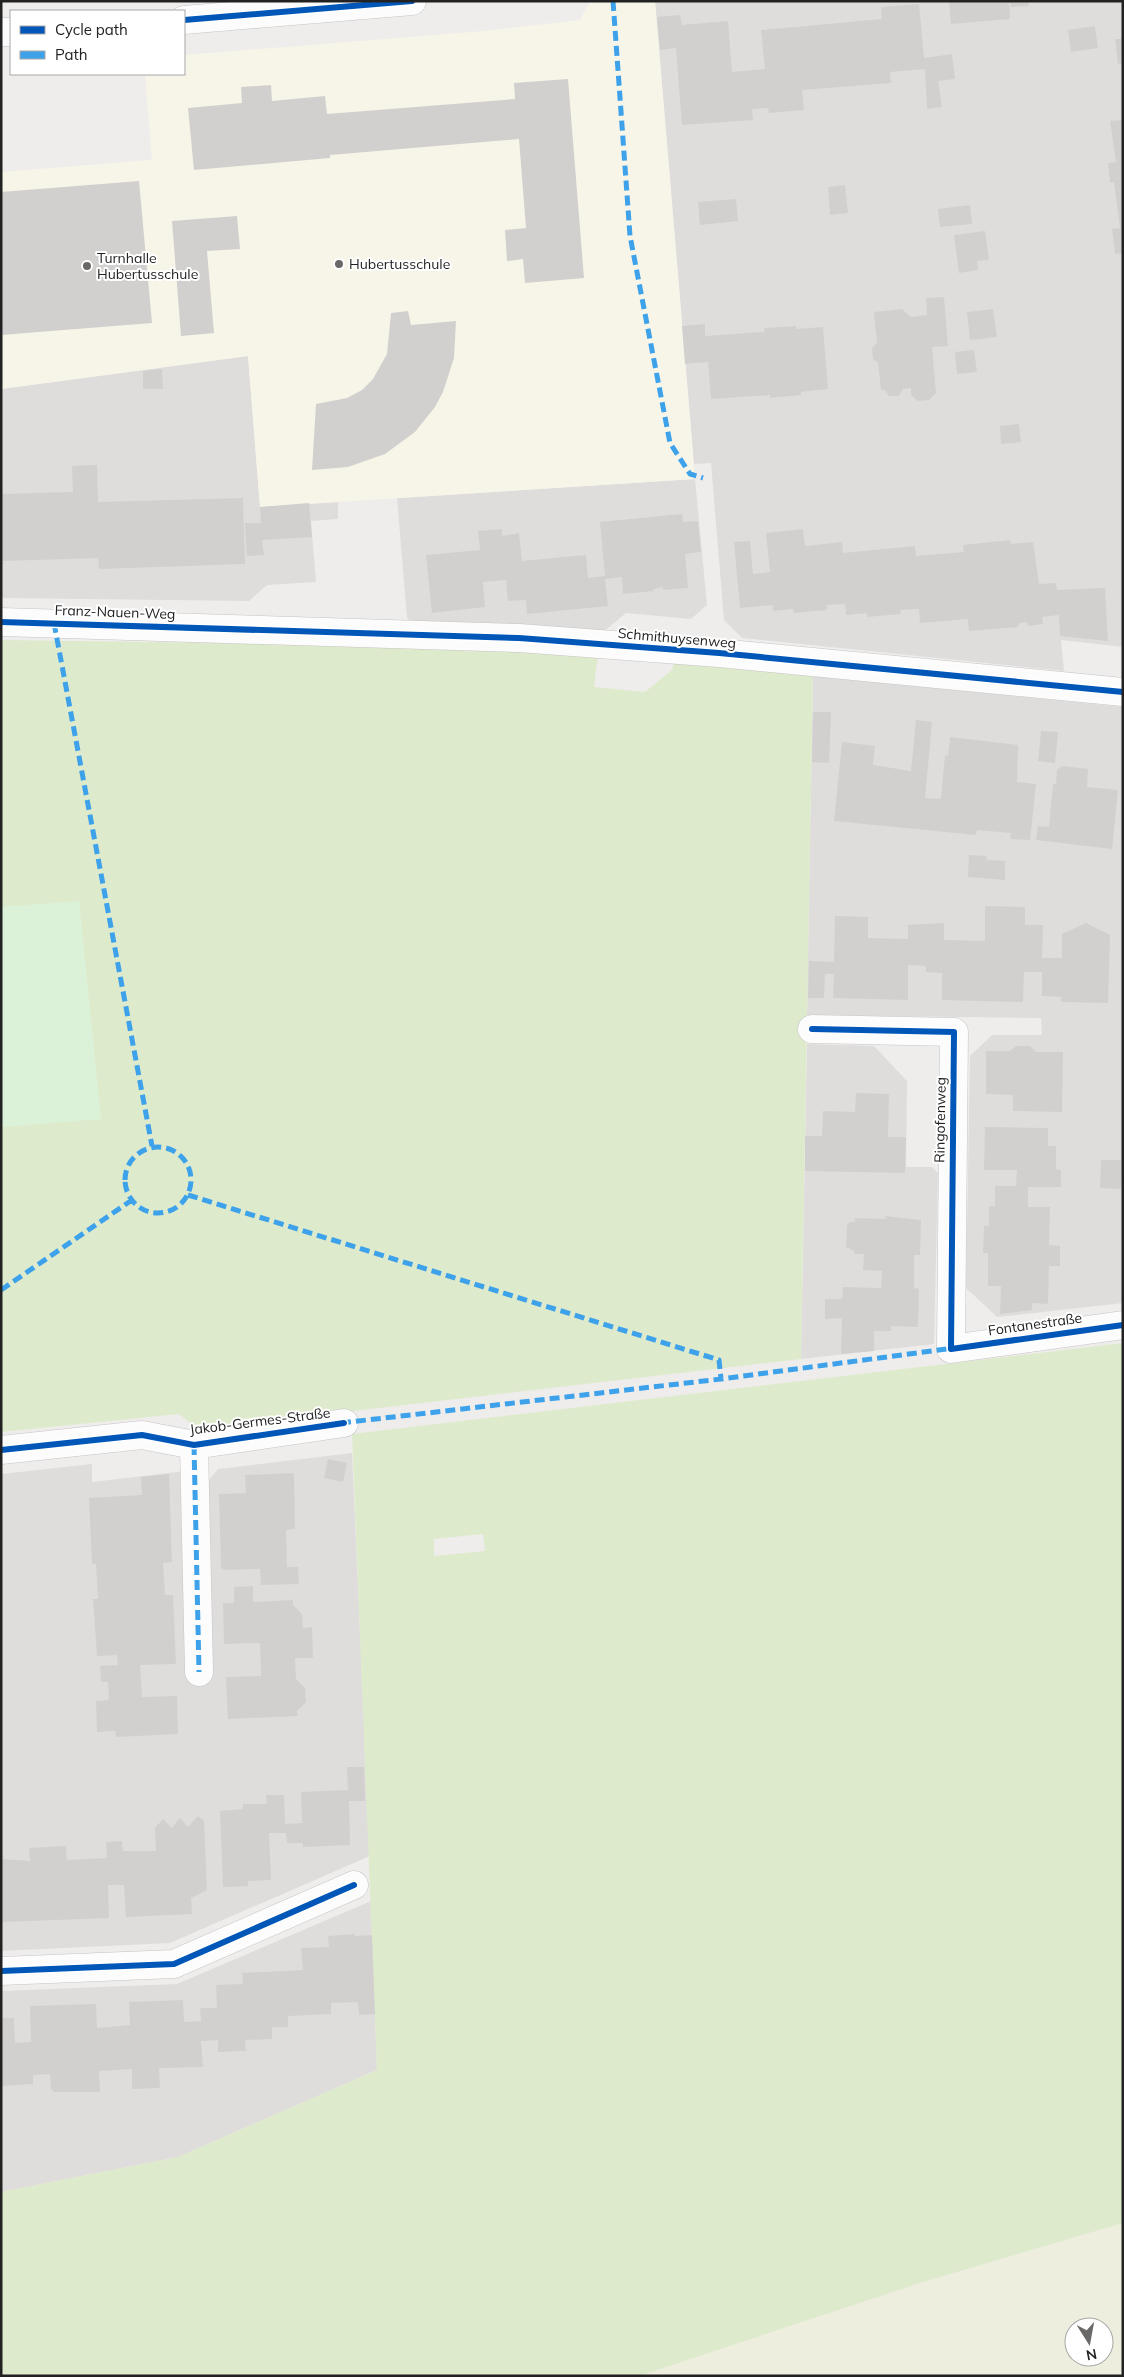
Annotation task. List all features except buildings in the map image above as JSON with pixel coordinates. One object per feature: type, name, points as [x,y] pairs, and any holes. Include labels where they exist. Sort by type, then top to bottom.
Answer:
[{"type":"street","points":[[185,20],[330,5],[412,1]]},
{"type":"street","name":"Franz-Nauen-Weg","points":[[1,622],[228,628]]},
{"type":"street","name":"Schmithuysenweg","points":[[228,628],[519,638],[729,654],[1123,692]]},
{"type":"street","name":"Ringofenweg","points":[[812,1029],[954,1032],[951,1349]]},
{"type":"street","name":"Fontanestraße","points":[[951,1349],[1123,1325]]},
{"type":"street","name":"Jakob-Germes-Straße","points":[[1,1450],[142,1435],[194,1445],[344,1423]]},
{"type":"street","name":"Jakob-Germes-Straße","points":[[194,1445],[200,1672]]},
{"type":"street","points":[[1,1971],[174,1964],[354,1885]]},
{"type":"shaded area","points":[[655,1],[1123,1],[1123,647],[1061,640],[1064,671],[742,638],[724,620],[711,463],[694,464]]},
{"type":"shaded area","name":"Hubertusschule","points":[[655,1],[695,479],[260,507],[248,356],[1,389],[1,172],[152,160],[145,75],[185,75],[185,55],[485,31],[580,20],[590,2]]},
{"type":"shaded area","points":[[248,356],[260,507],[338,502],[338,519],[311,521],[316,582],[267,585],[249,601],[1,598],[1,389]]},
{"type":"shaded area","points":[[695,479],[707,605],[691,619],[626,613],[596,638],[419,629],[407,618],[397,498]]},
{"type":"shaded area","points":[[813,676],[1123,707],[1123,1303],[997,1317],[966,1288],[970,1056],[992,1035],[1042,1035],[1041,1018],[807,1015]]},
{"type":"shaded area","points":[[807,1044],[874,1046],[907,1081],[906,1167],[932,1167],[938,1173],[934,1344],[801,1359]]},
{"type":"shaded area","points":[[352,1453],[370,1856],[170,1943],[1,1951],[1,1474],[92,1464],[92,1482],[185,1471],[202,1488],[218,1469]]},
{"type":"shaded area","points":[[371,1901],[377,2070],[178,2157],[1,2192],[1,1991],[177,1984]]},
{"type":"shaded area","points":[[1123,2223],[1123,2376],[639,2376],[923,2282]]},
{"type":"green space","points":[[1,640],[524,647],[598,654],[594,687],[645,692],[672,670],[674,662],[813,676],[801,1359],[198,1429],[179,1414],[1,1432]]},
{"type":"green space","points":[[79,901],[101,1119],[2,1127],[1,907]]},
{"type":"green space","points":[[1123,1343],[1123,2223],[923,2282],[639,2376],[1,2376],[1,2192],[178,2157],[377,2070],[352,1434]],"holes":[[[483,1534],[485,1551],[434,1556],[434,1539]]]},
{"type":"marked path","points":[[613,1],[630,236],[670,443],[690,474],[703,478]]},
{"type":"marked path","points":[[54,623],[152,1146]]},
{"type":"marked path","points":[[151,1147],[165,1147],[177,1152],[186,1161],[191,1173],[191,1180],[189,1193],[182,1204],[165,1213],[151,1213],[139,1208],[130,1199],[125,1187],[125,1173],[130,1161],[139,1152],[151,1147]]},
{"type":"marked path","points":[[188,1195],[719,1360],[721,1379]]},
{"type":"marked path","points":[[1,1290],[132,1200]]},
{"type":"marked path","points":[[341,1423],[721,1379],[954,1348]]},
{"type":"marked path","points":[[194,1445],[199,1672]]},
{"type":"cycle path","points":[[185,20],[412,1]]},
{"type":"cycle path","points":[[1,622],[519,638],[719,653],[1123,692]]},
{"type":"cycle path","points":[[812,1029],[954,1032],[951,1349],[1123,1325]]},
{"type":"cycle path","points":[[1,1450],[142,1435],[194,1445],[344,1423]]},
{"type":"cycle path","points":[[1,1971],[174,1964],[354,1885]]},
{"type":"place","name":"Hubertusschule","points":[[339,264]]},
{"type":"place","name":"Turnhalle Hubertusschule","points":[[87,266]]}]
